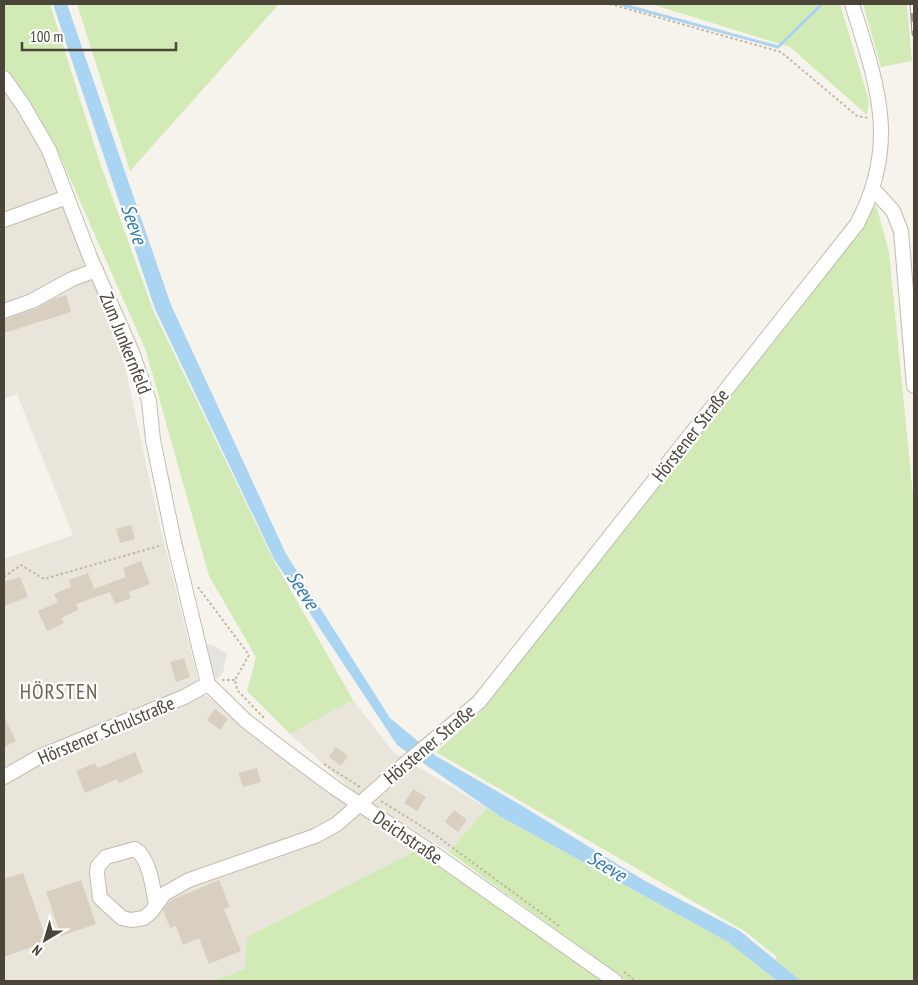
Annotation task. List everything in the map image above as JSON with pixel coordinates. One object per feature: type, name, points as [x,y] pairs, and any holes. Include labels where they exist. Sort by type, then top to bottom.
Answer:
[{"type":"street","name":"Hörstener Straße","points":[[156,905],[164,894],[189,880],[315,836],[337,824],[359,804],[368,790],[406,763],[479,702],[857,224],[873,189],[881,146],[881,120],[873,72],[852,4]]},
{"type":"street","name":"Zum Junkernfeld","points":[[4,78],[23,105],[49,150],[96,270],[132,352],[149,401],[153,440],[174,542],[208,684]]},
{"type":"street","points":[[873,189],[893,211],[901,231],[914,386]]},
{"type":"street","points":[[4,220],[67,197]]},
{"type":"street","points":[[4,311],[32,301],[72,279],[96,270]]},
{"type":"street","name":"Hörstener Schulstraße","points":[[4,777],[37,758],[184,697],[208,684]]},
{"type":"street","name":"Deichstraße","points":[[208,684],[246,721],[292,757],[359,804],[618,976]]},
{"type":"street","points":[[136,849],[141,852],[149,871],[156,905],[144,918],[131,920],[122,918],[100,898],[98,866],[106,856],[136,849]]},
{"type":"path","points":[[610,4],[781,52],[857,116],[881,120]]},
{"type":"path","points":[[4,577],[21,564],[44,579],[174,542]]},
{"type":"path","points":[[196,584],[249,655],[235,680],[237,690],[265,719]]},
{"type":"path","points":[[317,759],[434,834],[561,927]]},
{"type":"path","points":[[618,976],[636,981]]},
{"type":"shaded area","points":[[4,81],[47,150],[125,367],[158,518],[201,692],[417,850],[247,937],[246,969],[213,981],[4,981],[4,559],[73,535],[17,394],[4,398]]},
{"type":"shaded area","points":[[201,644],[213,645],[227,654],[223,672],[218,678],[214,679]]},
{"type":"shaded area","points":[[353,700],[393,752],[487,808],[449,852],[352,790],[290,734]]},
{"type":"green space","points":[[4,4],[50,4],[100,163],[153,310],[273,559],[353,700],[290,734],[247,691],[256,657],[209,576],[146,351],[53,140],[4,67]]},
{"type":"green space","points":[[77,4],[279,4],[130,171]]},
{"type":"green space","points":[[651,4],[840,4],[869,101],[867,115],[790,47]]},
{"type":"green space","points":[[863,4],[907,4],[912,61],[881,67]]},
{"type":"green space","points":[[876,205],[889,252],[914,506],[914,981],[801,981],[775,960],[777,957],[746,932],[436,752],[483,710]]},
{"type":"green space","points":[[487,808],[728,942],[777,981],[626,981],[449,852]]},
{"type":"green space","points":[[417,850],[615,981],[213,981],[245,969],[247,937]]},
{"type":"water","name":"Seeve","points":[[53,4],[67,4],[171,305],[286,554],[390,718],[436,756],[645,881],[740,931],[801,981],[777,981],[728,942],[501,817],[397,745],[274,559],[155,309]]},
{"type":"building","points":[[66,295],[71,312],[4,333],[4,320]]},
{"type":"building","points":[[131,525],[135,539],[120,543],[116,529]]},
{"type":"building","points":[[141,561],[150,584],[129,592],[131,598],[115,604],[110,592],[76,604],[78,610],[61,618],[64,623],[47,631],[38,611],[58,602],[54,594],[71,587],[69,580],[88,573],[94,589],[126,577],[123,568]]},
{"type":"building","points":[[20,577],[28,597],[4,606],[4,582]]},
{"type":"building","points":[[184,658],[190,677],[176,682],[170,662]]},
{"type":"building","points":[[215,709],[228,719],[220,730],[207,720]]},
{"type":"building","points":[[4,716],[16,741],[4,747]]},
{"type":"building","points":[[336,747],[348,756],[341,766],[329,757]]},
{"type":"building","points":[[135,752],[143,772],[119,783],[117,779],[85,793],[76,771],[95,763],[98,768]]},
{"type":"building","points":[[257,768],[261,782],[243,787],[238,773]]},
{"type":"building","points":[[413,789],[426,797],[417,811],[404,803]]},
{"type":"building","points":[[454,810],[467,820],[458,832],[445,822]]},
{"type":"building","points":[[23,873],[47,941],[4,957],[4,879]]},
{"type":"building","points":[[81,880],[96,924],[61,936],[46,892]]},
{"type":"building","points":[[219,880],[230,907],[224,909],[241,951],[209,964],[199,938],[183,945],[176,926],[170,928],[163,910],[170,901]]},
{"type":"waterway","points":[[620,4],[778,47],[822,4]]},
{"type":"railway","points":[[912,4],[914,34]]},
{"type":"district","name":"HÖRSTEN","points":[[59,692]]}]
